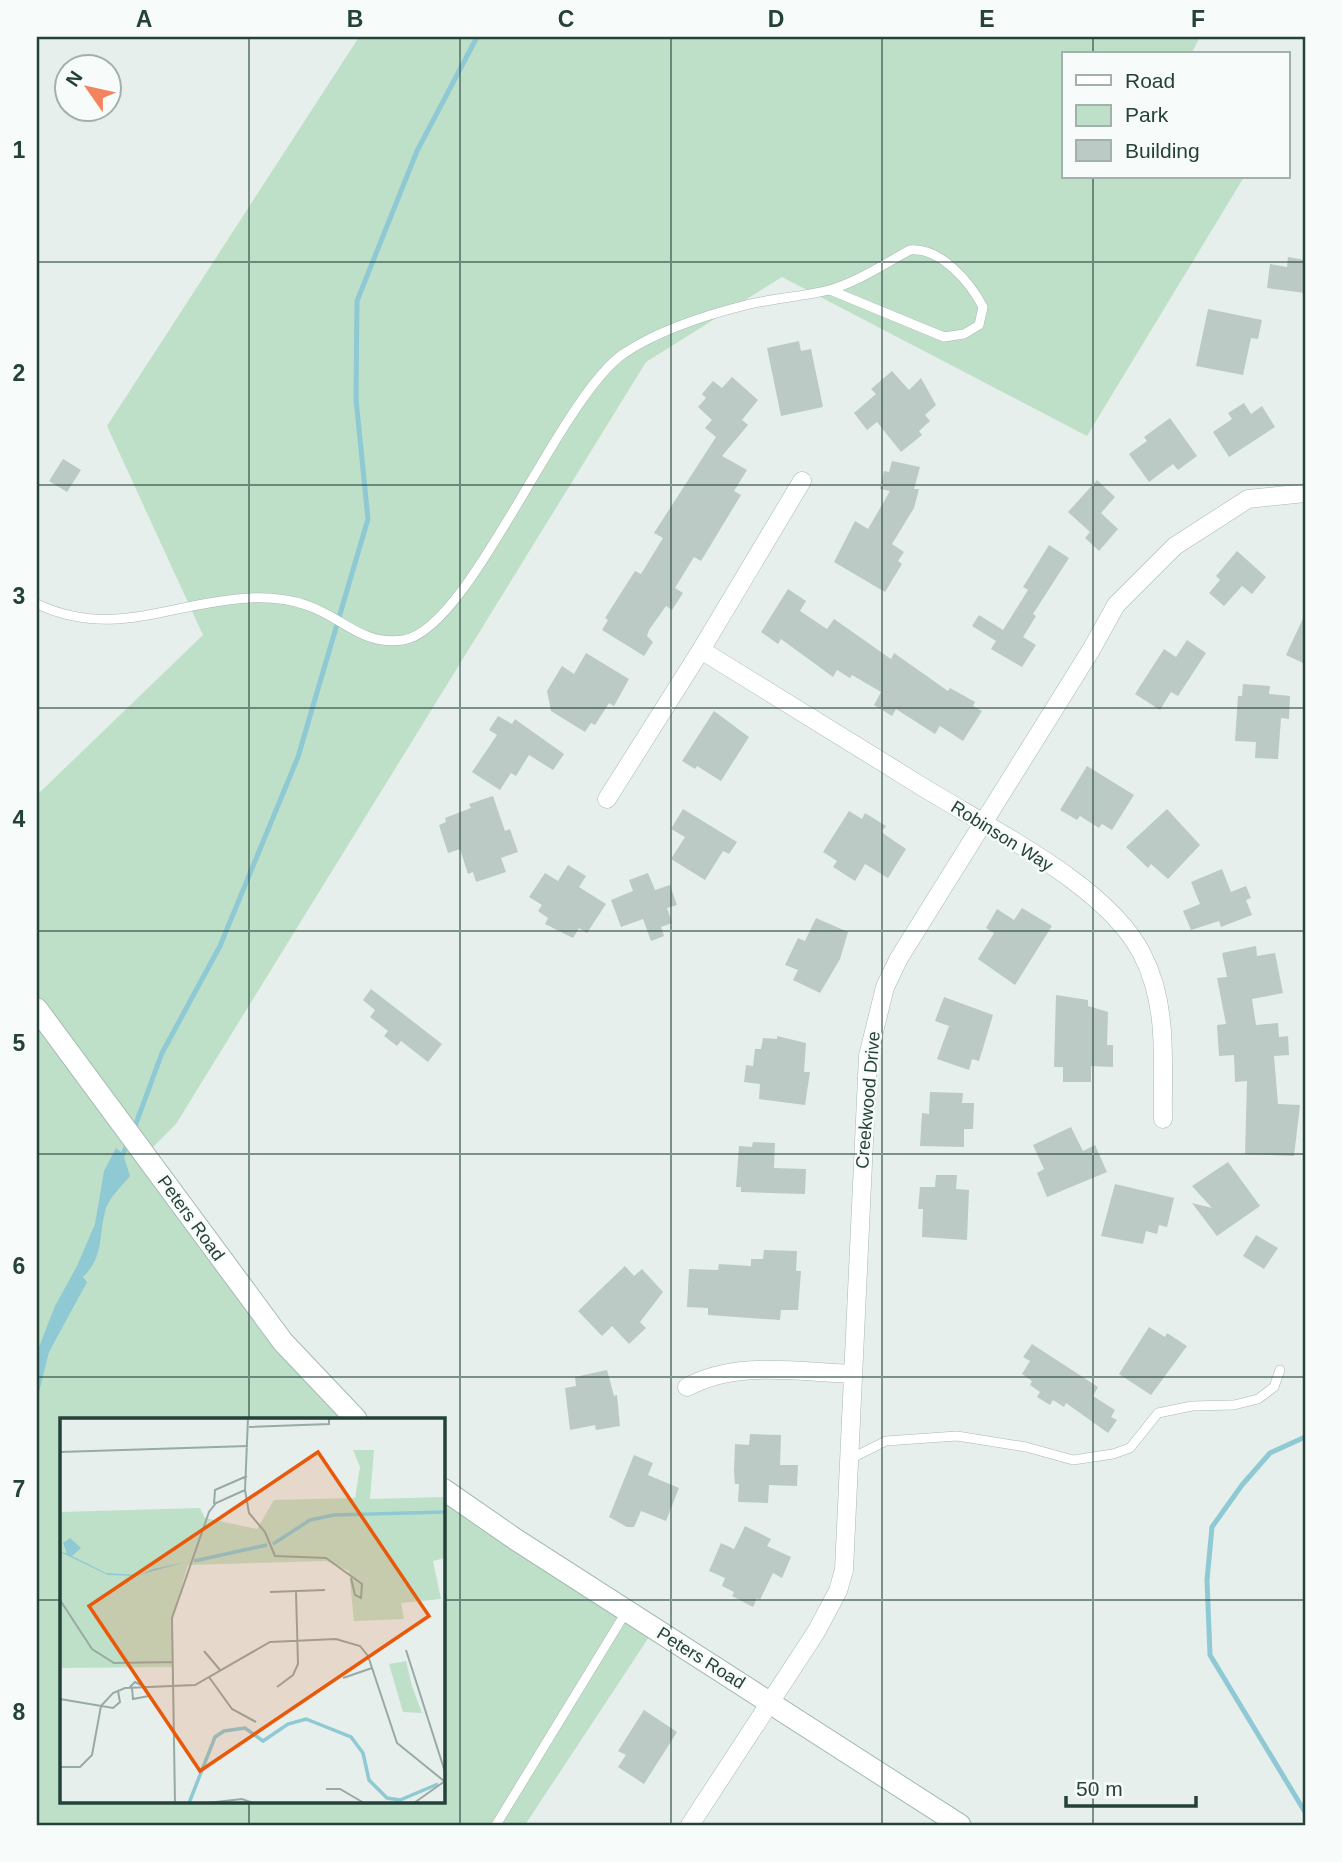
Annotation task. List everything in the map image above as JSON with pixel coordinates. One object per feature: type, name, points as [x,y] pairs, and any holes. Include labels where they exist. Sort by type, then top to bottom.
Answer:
[{"type":"street","points":[[607,799],[701,650],[802,481]]},
{"type":"street","name":"Creekwood Drive","points":[[690,1825],[816,1632],[838,1591],[844,1570],[867,1069],[873,1024],[885,987],[899,958],[984,824],[1116,605],[1175,545],[1248,499],[1305,493]]},
{"type":"street","name":"Robinson Way","points":[[701,650],[1093,894],[1127,928],[1157,986],[1163,1027],[1163,1119]]},
{"type":"street","name":"Peters Road","points":[[37,1009],[283,1342],[355,1418]]},
{"type":"street","points":[[687,1387],[706,1377],[733,1371],[853,1374]]},
{"type":"street","name":"Peters Road","points":[[444,1490],[960,1825]]},
{"type":"lane","points":[[37,604],[83,620],[114,621],[166,614],[213,601],[251,598],[306,605],[376,641],[420,635],[444,612],[482,561],[549,450],[595,384],[623,354],[670,331],[745,305],[830,290],[910,250],[923,249],[958,274],[975,292],[983,307],[979,325],[964,334],[944,337],[830,290]]},
{"type":"lane","points":[[850,1459],[886,1441],[957,1436],[1026,1447],[1073,1460],[1114,1454],[1130,1448],[1158,1413],[1192,1406],[1234,1405],[1258,1399],[1274,1387],[1280,1370]]},
{"type":"lane","points":[[496,1825],[626,1610]]},
{"type":"green space","points":[[359,37],[1200,37],[1192,52],[1062,52],[1062,178],[1243,178],[1087,436],[782,277],[646,362],[176,1124],[145,1155],[355,1418],[60,1418],[60,1802],[444,1802],[444,1490],[655,1628],[525,1825],[37,1825],[37,795],[203,635],[107,426]]},
{"type":"water","points":[[116,1148],[123,1154],[130,1176],[106,1207],[97,1254],[83,1277],[87,1282],[49,1352],[37,1400],[37,1352],[55,1306],[77,1266],[95,1224],[104,1171]]},
{"type":"building","points":[[1288,257],[1305,260],[1305,293],[1267,288],[1270,264],[1287,267]]},
{"type":"building","points":[[1208,309],[1262,320],[1258,339],[1251,338],[1243,375],[1196,366]]},
{"type":"building","points":[[799,341],[801,351],[811,349],[823,407],[781,416],[767,348]]},
{"type":"building","points":[[892,371],[909,390],[921,378],[936,405],[925,415],[930,421],[919,431],[922,435],[901,452],[877,422],[867,430],[854,413],[876,394],[871,389]]},
{"type":"building","points":[[732,377],[758,400],[742,420],[748,425],[722,456],[747,470],[734,491],[741,495],[701,561],[694,557],[675,588],[683,593],[672,610],[666,606],[649,630],[647,636],[653,642],[644,656],[602,630],[608,620],[605,618],[635,571],[641,574],[663,538],[654,533],[716,437],[705,428],[712,420],[698,407],[706,398],[702,394],[713,381],[722,388]]},
{"type":"building","points":[[1244,403],[1251,414],[1262,406],[1275,427],[1229,457],[1213,432],[1232,419],[1228,413]]},
{"type":"building","points":[[1170,418],[1197,456],[1178,470],[1173,464],[1149,482],[1129,454],[1147,441],[1144,437]]},
{"type":"building","points":[[63,459],[81,470],[67,492],[49,481]]},
{"type":"building","points":[[892,461],[920,467],[914,489],[919,489],[914,508],[892,544],[904,552],[898,561],[902,564],[885,592],[834,562],[855,521],[868,529],[890,491],[880,489],[884,471],[889,472]]},
{"type":"building","points":[[1097,480],[1115,497],[1101,513],[1118,529],[1099,551],[1085,538],[1090,532],[1068,512]]},
{"type":"building","points":[[1049,545],[1069,558],[1033,614],[1036,616],[1023,637],[1036,645],[1022,667],[991,649],[996,641],[972,626],[979,615],[1003,630],[1028,590],[1023,587]]},
{"type":"building","points":[[1237,551],[1266,577],[1252,594],[1242,586],[1224,606],[1209,593],[1220,580],[1216,576]]},
{"type":"building","points":[[788,589],[806,601],[800,611],[827,629],[834,619],[891,659],[894,653],[948,691],[950,688],[975,702],[973,706],[982,711],[963,741],[940,726],[935,734],[896,709],[892,716],[874,705],[881,692],[852,675],[850,678],[837,670],[833,677],[781,639],[778,644],[761,632]]},
{"type":"building","points":[[1305,614],[1305,664],[1286,655]]},
{"type":"building","points":[[1187,640],[1206,653],[1178,696],[1171,692],[1160,710],[1135,694],[1164,649],[1176,657]]},
{"type":"building","points":[[586,653],[629,679],[614,706],[609,703],[595,725],[591,723],[585,732],[551,711],[547,691],[562,666],[574,674]]},
{"type":"building","points":[[1243,684],[1270,686],[1269,694],[1290,696],[1289,719],[1281,718],[1278,759],[1255,758],[1256,742],[1235,741],[1238,696],[1242,696]]},
{"type":"building","points":[[714,711],[749,737],[721,781],[697,766],[695,769],[682,761]]},
{"type":"building","points":[[498,716],[512,724],[515,719],[564,754],[553,770],[529,755],[516,776],[511,773],[500,790],[472,772],[497,735],[489,730]]},
{"type":"building","points":[[1087,766],[1134,795],[1112,830],[1102,824],[1099,828],[1080,816],[1077,820],[1060,810]]},
{"type":"building","points":[[493,796],[505,831],[510,829],[518,852],[501,858],[506,872],[476,882],[473,872],[468,874],[460,849],[448,853],[439,825],[446,822],[445,818],[471,808],[469,804]]},
{"type":"building","points":[[683,809],[737,842],[729,854],[723,851],[705,880],[671,859],[685,837],[671,829]]},
{"type":"building","points":[[1167,809],[1200,845],[1168,879],[1151,864],[1148,868],[1126,847]]},
{"type":"building","points":[[849,811],[862,819],[865,813],[886,826],[882,831],[884,834],[906,849],[888,878],[865,864],[855,881],[833,867],[837,861],[823,852]]},
{"type":"building","points":[[568,865],[586,876],[579,887],[606,904],[587,933],[579,928],[573,938],[545,924],[548,918],[538,911],[542,905],[529,897],[545,873],[558,881]]},
{"type":"building","points":[[1222,869],[1231,892],[1246,886],[1251,898],[1246,900],[1252,915],[1221,927],[1219,921],[1191,930],[1183,911],[1200,904],[1191,882]]},
{"type":"building","points":[[648,873],[655,890],[670,885],[677,905],[667,908],[672,923],[661,927],[664,936],[651,941],[643,919],[621,927],[611,900],[633,891],[629,880]]},
{"type":"building","points":[[1022,908],[1052,926],[1015,985],[978,959],[994,933],[986,928],[997,909],[1014,920]]},
{"type":"building","points":[[816,918],[848,932],[840,959],[820,993],[793,980],[798,970],[785,965],[798,938],[805,941]]},
{"type":"building","points":[[1256,946],[1257,956],[1275,953],[1283,993],[1252,999],[1256,1025],[1278,1023],[1279,1037],[1288,1036],[1289,1055],[1274,1056],[1278,1104],[1300,1105],[1294,1156],[1245,1154],[1247,1081],[1235,1082],[1234,1055],[1219,1056],[1217,1025],[1226,1024],[1217,978],[1227,977],[1222,953]]},
{"type":"building","points":[[371,989],[442,1044],[428,1062],[401,1041],[397,1046],[384,1036],[388,1031],[370,1017],[375,1010],[363,1000]]},
{"type":"building","points":[[1056,995],[1088,1000],[1088,1006],[1108,1012],[1107,1045],[1113,1045],[1113,1067],[1091,1066],[1091,1082],[1063,1082],[1063,1067],[1054,1067]]},
{"type":"building","points":[[944,997],[993,1015],[979,1061],[972,1059],[969,1070],[937,1059],[949,1026],[935,1021]]},
{"type":"building","points":[[777,1036],[806,1043],[804,1072],[810,1072],[805,1105],[759,1099],[760,1084],[744,1082],[746,1065],[753,1066],[755,1049],[761,1049],[763,1038],[777,1039]]},
{"type":"building","points":[[930,1092],[963,1093],[962,1103],[974,1103],[973,1129],[964,1129],[964,1147],[920,1146],[922,1113],[929,1114]]},
{"type":"building","points":[[1071,1127],[1083,1151],[1095,1145],[1107,1172],[1047,1197],[1037,1173],[1044,1169],[1033,1145]]},
{"type":"building","points":[[753,1142],[775,1143],[774,1168],[806,1169],[805,1194],[741,1192],[741,1187],[736,1187],[739,1146],[752,1147]]},
{"type":"building","points":[[1228,1162],[1260,1206],[1217,1236],[1192,1203],[1212,1208],[1192,1186]]},
{"type":"building","points":[[936,1175],[957,1175],[956,1189],[969,1190],[967,1240],[922,1237],[923,1209],[918,1209],[920,1187],[935,1187]]},
{"type":"building","points":[[1115,1184],[1174,1198],[1167,1227],[1159,1225],[1157,1234],[1146,1231],[1143,1244],[1101,1236]]},
{"type":"building","points":[[1256,1235],[1278,1248],[1264,1269],[1243,1256]]},
{"type":"building","points":[[764,1250],[797,1251],[796,1271],[801,1271],[798,1310],[781,1310],[780,1320],[708,1315],[708,1308],[687,1307],[689,1269],[718,1270],[719,1264],[751,1266],[751,1259],[763,1259]]},
{"type":"building","points":[[625,1266],[634,1276],[642,1269],[663,1292],[640,1322],[646,1328],[629,1344],[612,1326],[602,1336],[578,1311]]},
{"type":"building","points":[[1149,1327],[1165,1337],[1167,1333],[1187,1346],[1151,1395],[1119,1374]]},
{"type":"building","points":[[1032,1344],[1098,1387],[1093,1396],[1115,1410],[1111,1417],[1117,1420],[1108,1433],[1066,1403],[1064,1407],[1053,1400],[1050,1405],[1037,1397],[1040,1392],[1030,1385],[1032,1381],[1022,1374],[1030,1361],[1023,1357]]},
{"type":"building","points":[[607,1370],[614,1396],[617,1395],[620,1426],[596,1430],[595,1425],[570,1430],[565,1388],[576,1386],[575,1377]]},
{"type":"building","points":[[750,1434],[781,1435],[780,1465],[798,1465],[797,1486],[769,1485],[768,1503],[738,1502],[739,1484],[735,1484],[734,1471],[735,1444],[749,1445]]},
{"type":"building","points":[[634,1455],[653,1463],[648,1475],[679,1488],[666,1521],[641,1511],[634,1527],[627,1527],[609,1517]]},
{"type":"building","points":[[745,1526],[771,1539],[767,1546],[791,1557],[782,1578],[773,1573],[760,1600],[757,1598],[753,1607],[732,1596],[734,1592],[722,1586],[725,1578],[709,1571],[721,1543],[734,1549]]},
{"type":"building","points":[[644,1710],[677,1732],[644,1784],[618,1767],[626,1755],[618,1751]]},
{"type":"waterway","points":[[134,1129],[162,1053],[220,946],[298,757],[368,519],[356,399],[357,301],[417,151],[477,37]]},
{"type":"waterway","points":[[123,1154],[129,1141]]},
{"type":"waterway","points":[[1305,1437],[1270,1453],[1242,1485],[1212,1527],[1207,1580],[1210,1655],[1305,1812]]}]
